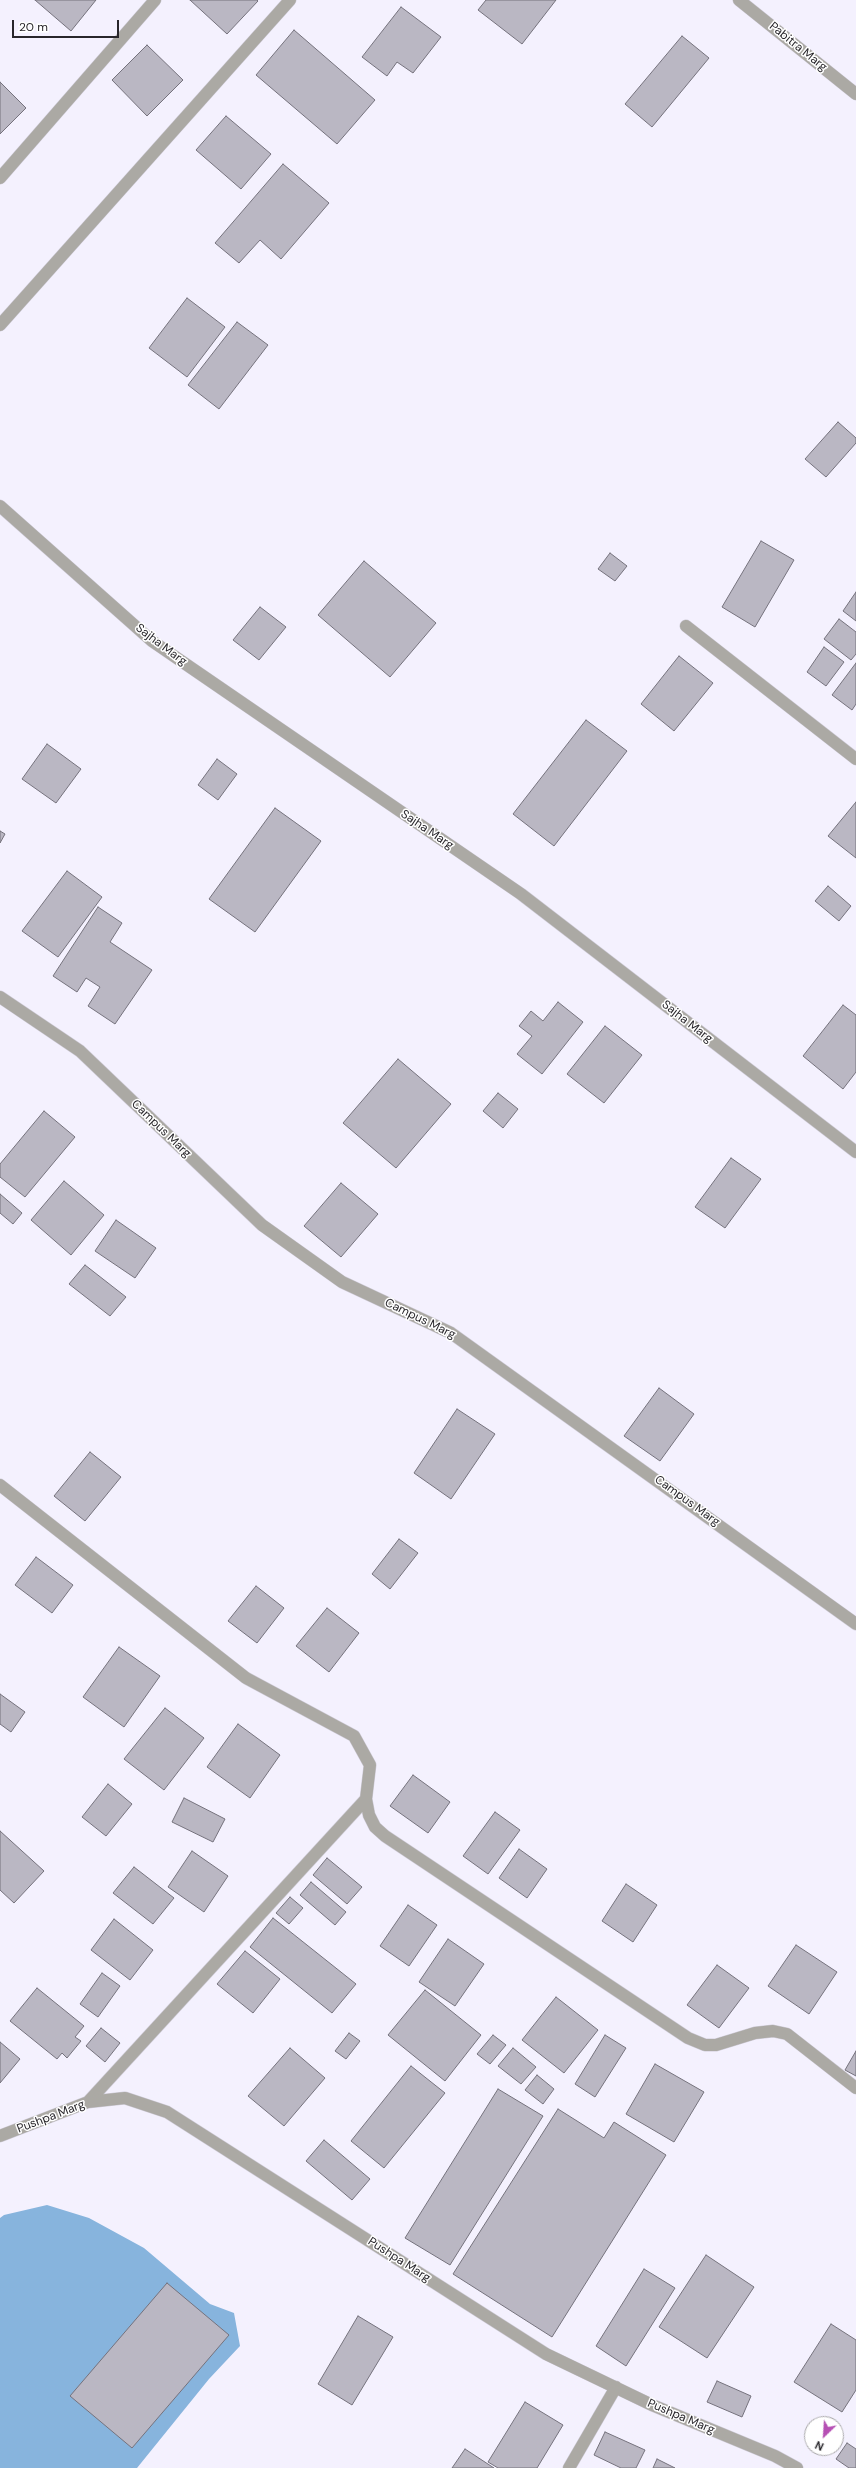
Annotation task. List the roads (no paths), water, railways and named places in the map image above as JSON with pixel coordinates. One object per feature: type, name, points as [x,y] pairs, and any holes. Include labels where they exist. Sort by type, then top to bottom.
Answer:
[{"type":"street","points":[[0,178],[156,0]]},
{"type":"street","points":[[0,325],[290,0]]},
{"type":"street","name":"Pabitra Marg","points":[[739,0],[856,94]]},
{"type":"street","name":"Sajha Marg","points":[[0,506],[152,641],[521,894],[856,1152]]},
{"type":"street","points":[[686,626],[856,759]]},
{"type":"street","name":"Campus Marg","points":[[0,997],[80,1051],[262,1225],[342,1282],[451,1333],[856,1624]]},
{"type":"street","points":[[0,1485],[246,1678],[354,1736],[370,1765],[366,1799],[369,1815],[376,1827],[385,1836],[688,2038],[705,2045],[716,2045],[755,2033],[773,2031],[787,2034],[856,2088]]},
{"type":"street","points":[[88,2102],[366,1799]]},
{"type":"street","name":"Pushpa Marg","points":[[0,2136],[88,2102],[125,2098],[167,2112],[546,2354],[652,2405],[775,2456],[797,2468]]},
{"type":"street","points":[[569,2468],[616,2387]]},
{"type":"water","points":[[47,2205],[89,2218],[144,2248],[210,2304],[234,2313],[240,2346],[209,2379],[137,2468],[0,2468],[0,2218],[4,2215]]}]
